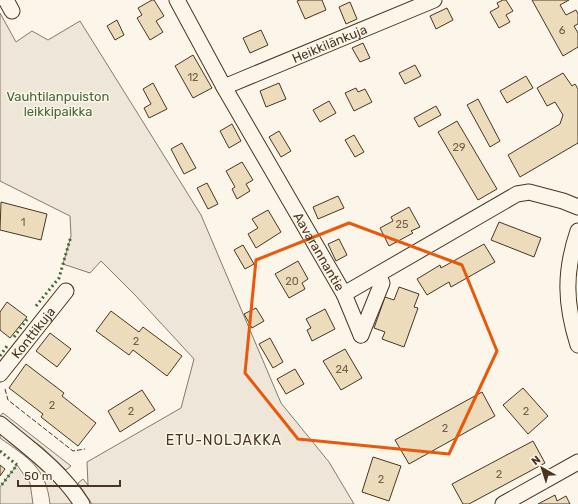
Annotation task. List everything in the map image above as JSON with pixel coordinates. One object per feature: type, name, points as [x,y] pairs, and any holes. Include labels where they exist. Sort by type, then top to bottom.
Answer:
[{"type":"street","name":"Aavarannantie","points":[[177,0],[224,87],[344,294],[517,194],[529,192],[563,200],[578,207]]},
{"type":"street","name":"Heikkilänkuja","points":[[224,87],[434,0]]},
{"type":"street","points":[[578,231],[568,266],[567,294],[572,324],[578,345]]},
{"type":"street","points":[[344,294],[362,335],[382,283],[378,275]]},
{"type":"street","name":"Konttikuja","points":[[0,374],[66,291]]},
{"type":"street","points":[[0,424],[46,462],[65,480],[82,504]]},
{"type":"street","points":[[503,504],[578,462]]},
{"type":"highlighted area","points":[[349,223],[462,265],[497,351],[449,454],[298,439],[245,373],[256,260]]},
{"type":"green space","name":"Vauhtilanpuiston leikkipaikka","points":[[0,13],[16,42],[32,31],[48,40],[80,21],[201,215],[281,403],[329,462],[354,504],[92,504],[78,483],[83,479],[88,485],[87,462],[181,408],[194,359],[135,295],[101,261],[90,273],[63,264],[71,236],[70,216],[0,181]]},
{"type":"green space","points":[[3,413],[71,466],[66,470],[43,448],[0,416]]},
{"type":"green space","points":[[0,432],[43,467],[74,504],[50,504],[48,491],[40,472],[27,458],[0,438]]},
{"type":"green space","points":[[17,465],[30,483],[33,504],[0,504],[0,487]]},
{"type":"building","points":[[154,0],[164,16],[156,21],[163,32],[150,40],[137,18],[142,15],[138,8]]},
{"type":"building","points":[[322,0],[326,10],[305,19],[297,1]]},
{"type":"building","points":[[506,0],[513,11],[506,15],[510,22],[499,28],[490,12],[499,7],[497,3]]},
{"type":"building","points":[[532,0],[569,0],[560,5],[566,15],[576,10],[578,14],[578,24],[574,26],[578,33],[578,47],[563,56]]},
{"type":"building","points":[[350,2],[357,19],[346,24],[339,7]]},
{"type":"building","points":[[447,8],[453,20],[436,29],[430,16]]},
{"type":"building","points":[[117,20],[124,35],[115,40],[107,26]]},
{"type":"building","points":[[261,30],[268,45],[250,53],[243,38]]},
{"type":"building","points":[[363,43],[370,58],[360,62],[352,48]]},
{"type":"building","points":[[193,55],[212,88],[193,98],[175,66]]},
{"type":"building","points":[[415,65],[421,76],[405,84],[399,73]]},
{"type":"building","points":[[563,73],[572,86],[575,84],[578,89],[578,143],[520,177],[508,155],[560,124],[563,115],[555,102],[547,106],[537,88]]},
{"type":"building","points":[[526,76],[533,88],[507,103],[500,91]]},
{"type":"building","points":[[153,83],[167,109],[149,118],[144,108],[151,104],[143,89]]},
{"type":"building","points":[[279,83],[286,99],[266,107],[260,91]]},
{"type":"building","points":[[356,88],[358,92],[365,89],[372,102],[354,111],[345,93]]},
{"type":"building","points":[[478,99],[500,141],[490,147],[467,105]]},
{"type":"building","points":[[329,101],[336,113],[320,122],[313,110]]},
{"type":"building","points":[[436,106],[441,115],[419,127],[414,118]]},
{"type":"building","points":[[457,121],[497,189],[478,200],[438,132]]},
{"type":"building","points":[[232,124],[241,141],[229,148],[220,131]]},
{"type":"building","points":[[279,131],[291,151],[281,157],[269,137]]},
{"type":"building","points":[[354,135],[364,152],[355,157],[345,140]]},
{"type":"building","points":[[182,143],[196,168],[184,174],[171,149]]},
{"type":"building","points":[[242,162],[253,180],[246,184],[250,191],[237,199],[232,189],[235,187],[226,171]]},
{"type":"building","points":[[207,183],[218,204],[208,209],[197,188]]},
{"type":"building","points":[[338,196],[344,208],[318,219],[313,207]]},
{"type":"building","points":[[1,202],[47,214],[41,240],[0,230]]},
{"type":"building","points":[[409,207],[420,227],[411,231],[413,233],[389,246],[380,228],[393,221],[391,217]]},
{"type":"building","points":[[268,210],[281,232],[256,248],[248,234],[258,228],[252,219]]},
{"type":"building","points":[[499,222],[541,238],[534,257],[491,240]]},
{"type":"building","points":[[339,239],[347,255],[336,261],[328,244]]},
{"type":"building","points":[[484,244],[495,262],[451,287],[449,282],[427,295],[417,279],[440,265],[441,268]]},
{"type":"building","points":[[243,245],[254,264],[245,269],[234,250]]},
{"type":"building","points":[[298,261],[308,279],[302,283],[305,289],[289,298],[275,274]]},
{"type":"building","points":[[399,287],[419,294],[414,307],[418,308],[404,347],[382,339],[385,332],[374,328],[385,297],[394,300]]},
{"type":"building","points":[[7,302],[27,317],[10,338],[0,330],[0,312]]},
{"type":"building","points":[[256,308],[264,321],[252,328],[244,314]]},
{"type":"building","points":[[325,309],[335,329],[312,341],[307,330],[311,328],[306,319]]},
{"type":"building","points":[[111,311],[139,332],[143,327],[182,356],[167,376],[133,350],[129,355],[96,331]]},
{"type":"building","points":[[50,333],[71,349],[57,367],[36,351]]},
{"type":"building","points":[[270,338],[283,362],[273,368],[259,344]]},
{"type":"building","points":[[345,349],[362,378],[341,390],[323,361]]},
{"type":"building","points":[[26,364],[64,393],[62,396],[96,423],[78,446],[41,417],[43,414],[9,388]]},
{"type":"building","points":[[295,369],[304,384],[286,394],[277,379]]},
{"type":"building","points":[[523,388],[548,416],[528,434],[503,405]]},
{"type":"building","points":[[142,390],[155,410],[120,432],[108,411]]},
{"type":"building","points":[[482,392],[495,416],[409,464],[395,440]]},
{"type":"building","points":[[533,441],[545,463],[469,504],[463,504],[452,484]]},
{"type":"building","points":[[373,457],[401,466],[389,501],[362,492]]},
{"type":"building","points":[[0,465],[5,469],[0,476]]},
{"type":"building","points":[[555,495],[557,501],[566,496],[570,504],[538,504]]},
{"type":"hedge","points":[[36,306],[59,278],[71,236]]},
{"type":"hedge","points":[[14,337],[28,318]]},
{"type":"hedge","points":[[0,356],[7,346]]},
{"type":"hedge","points":[[0,451],[17,465],[0,487]]},
{"type":"fence","points":[[5,389],[8,400],[73,451],[85,449]]},
{"type":"district","name":"ETU-NOLJAKKA","points":[[224,440]]}]
